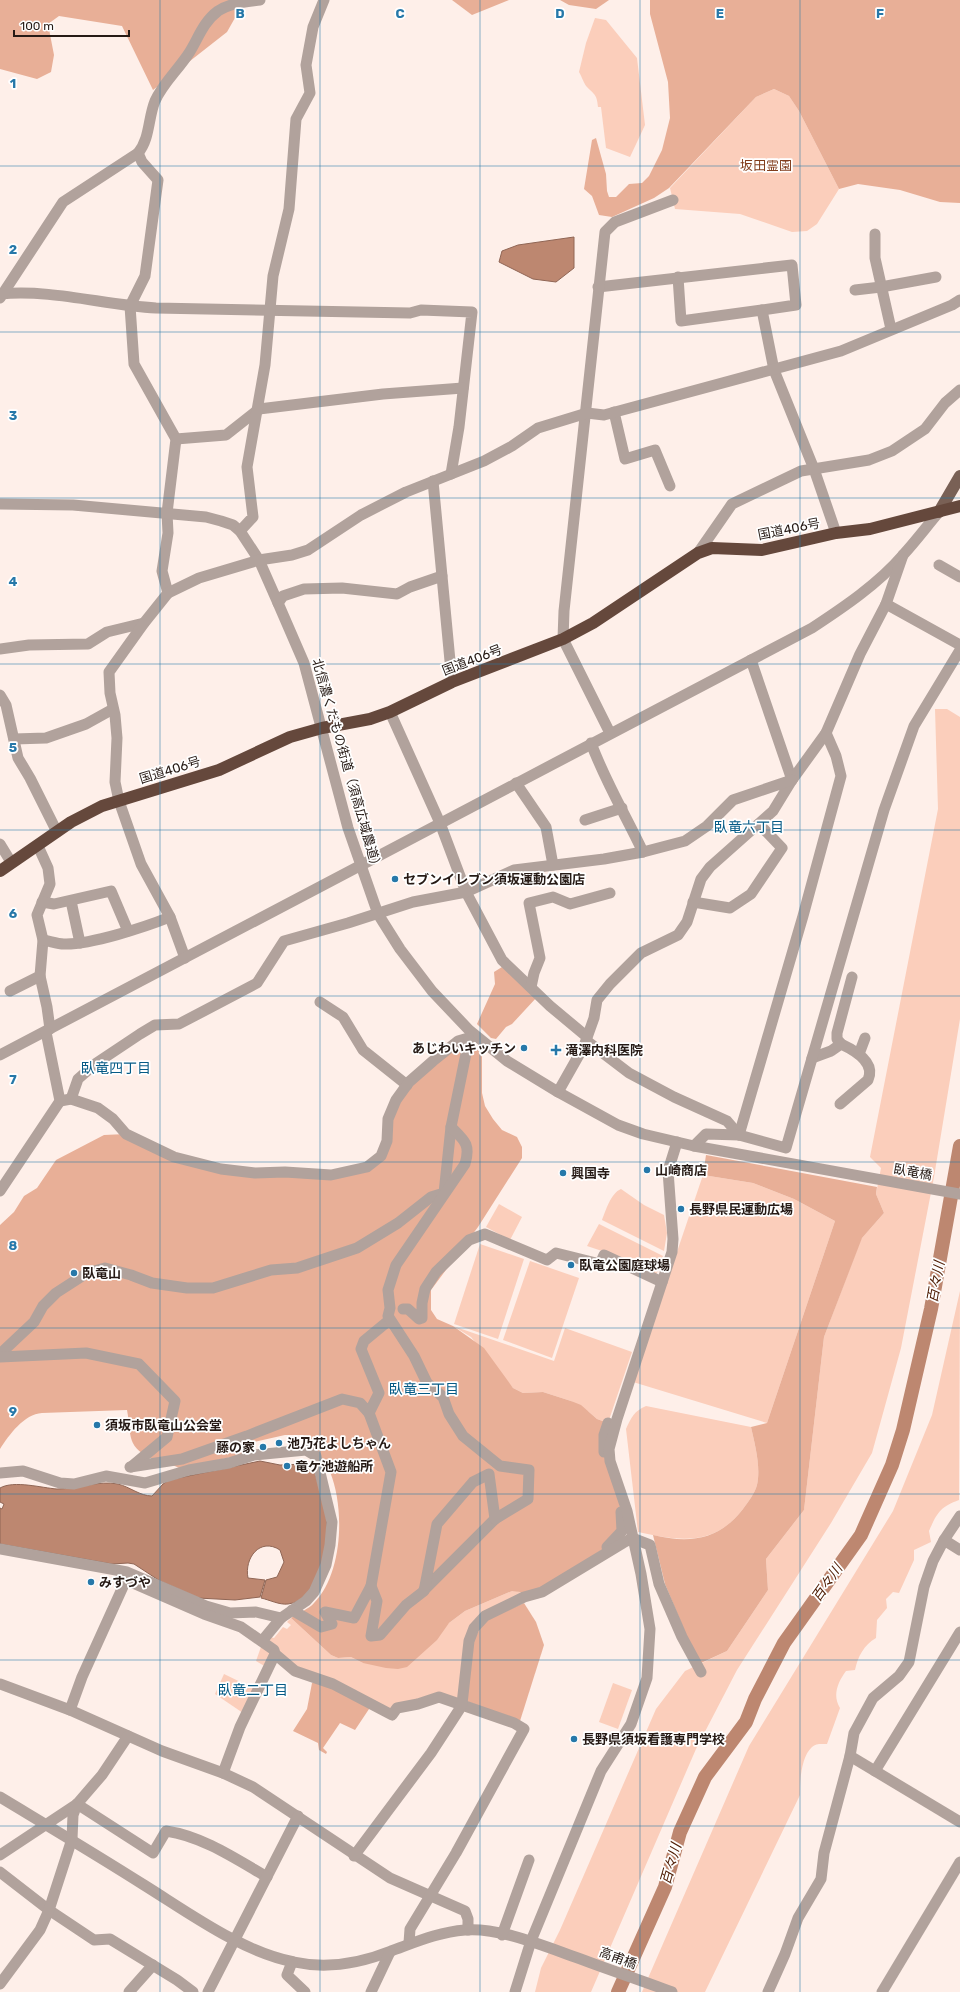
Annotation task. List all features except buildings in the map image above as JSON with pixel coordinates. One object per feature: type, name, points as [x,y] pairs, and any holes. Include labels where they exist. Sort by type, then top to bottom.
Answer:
[{"type":"highway","name":"国道406号","points":[[0,871],[87,812],[219,770],[272,744],[322,728],[370,719],[390,712],[452,682],[563,639],[593,623],[698,552],[712,548],[762,550],[836,533],[870,529],[960,506]]},
{"type":"main road","points":[[939,512],[960,476]]},
{"type":"street","points":[[1,295],[63,202],[138,153],[144,146],[156,101],[170,78],[188,54],[205,24],[219,11],[237,2],[260,0]]},
{"type":"street","points":[[0,504],[73,504],[206,517],[221,520],[240,531],[253,517],[247,467],[265,365],[273,276],[288,209],[296,119],[310,93],[306,65],[313,27],[324,0]]},
{"type":"street","points":[[138,153],[142,162],[158,180],[145,276],[130,306],[134,364],[176,439],[167,513],[168,533],[162,572],[168,593]]},
{"type":"street","points":[[610,733],[563,639],[564,612],[587,413],[598,287],[605,232],[615,222],[673,200]]},
{"type":"street","points":[[875,234],[875,258],[892,329]]},
{"type":"street","points":[[598,287],[678,277],[792,265],[796,305],[681,321],[678,277]]},
{"type":"street","points":[[855,290],[936,278]]},
{"type":"street","points":[[1,295],[43,294],[130,306],[410,313],[421,310],[472,312],[451,474]]},
{"type":"street","points":[[185,958],[170,917],[141,864],[119,801],[115,782],[117,738],[110,693],[109,672],[144,623],[168,593],[199,578],[259,560],[292,555],[308,550],[361,515],[406,492],[495,455],[512,446],[538,428],[587,413],[604,415],[841,351],[952,305],[960,300]]},
{"type":"street","points":[[762,310],[774,370],[814,469],[836,533]]},
{"type":"street","points":[[176,439],[226,435],[258,409],[299,402],[463,388]]},
{"type":"street","points":[[698,552],[732,504],[801,471],[869,460],[892,451],[925,429],[945,403],[960,390]]},
{"type":"street","points":[[614,412],[625,459],[655,450],[670,486]]},
{"type":"street","points":[[432,481],[452,682]]},
{"type":"street","points":[[0,1055],[812,628],[840,610],[903,555],[939,512]]},
{"type":"street","name":"北信濃くだもの街道（須高広域農道）","points":[[240,531],[259,560],[304,663],[348,828],[378,914],[400,949],[432,991],[469,1030],[473,1037],[507,1061],[558,1092],[618,1125],[643,1134],[694,1146],[861,1176]]},
{"type":"street","points":[[558,1092],[584,1046],[586,1036],[594,1018],[597,1000],[641,953],[678,935],[687,922],[701,879],[710,867],[773,811],[792,780],[826,733],[858,660],[886,604],[903,555]]},
{"type":"street","points":[[939,565],[960,577]]},
{"type":"street","points":[[278,603],[283,596],[304,589],[342,588],[397,594],[410,587],[442,576]]},
{"type":"street","points":[[886,604],[960,645]]},
{"type":"street","points":[[0,649],[29,645],[88,644],[107,632],[144,623]]},
{"type":"street","points":[[694,1146],[706,1134],[739,1136],[786,1148],[884,810],[914,726],[960,650]]},
{"type":"street","points":[[751,660],[792,780]]},
{"type":"street","points":[[0,695],[6,705],[18,758],[30,778],[56,832]]},
{"type":"street","points":[[14,739],[29,737],[46,738],[86,724],[113,709]]},
{"type":"street","points":[[390,712],[440,823],[466,892],[502,960],[550,1006],[586,1036],[587,1041],[629,1073],[674,1097],[727,1121],[739,1136]]},
{"type":"street","points":[[739,1136],[801,923],[841,776],[836,756],[826,733]]},
{"type":"street","points":[[591,743],[602,773],[622,808],[644,852]]},
{"type":"street","points":[[2,1185],[65,1100],[78,1079],[95,1064],[155,1025],[179,1024],[257,983],[284,941],[378,914],[413,902],[466,892],[514,870],[553,865],[567,865],[644,852],[684,841],[707,826],[733,800],[792,780]]},
{"type":"street","points":[[516,783],[546,827],[553,865]]},
{"type":"street","points":[[585,820],[622,808]]},
{"type":"street","points":[[693,902],[730,908],[751,894],[782,848],[759,824]]},
{"type":"street","points":[[0,844],[12,862]]},
{"type":"street","points":[[38,846],[48,868],[50,884],[37,915],[43,940],[40,976],[47,1006],[48,1030],[65,1100]]},
{"type":"street","points":[[42,902],[54,904],[111,891],[128,931]]},
{"type":"street","points":[[531,987],[534,973],[540,958],[529,903],[553,897],[570,904],[610,893]]},
{"type":"street","points":[[71,901],[80,943]]},
{"type":"street","points":[[43,940],[64,944],[80,943],[149,925],[170,917]]},
{"type":"street","points":[[10,991],[40,976]]},
{"type":"street","points":[[840,1104],[868,1080],[870,1075],[868,1066],[859,1054],[840,1044],[838,1039],[837,1033],[852,977]]},
{"type":"street","points":[[320,1002],[343,1017],[363,1050],[407,1085]]},
{"type":"street","points":[[65,1100],[98,1108],[113,1119],[126,1134],[174,1157],[221,1169],[255,1173],[284,1172],[331,1175],[367,1167],[381,1156],[387,1141],[388,1119],[396,1100],[407,1085],[458,1041],[473,1037],[451,1126],[444,1193]]},
{"type":"street","points":[[859,1054],[865,1038]]},
{"type":"street","points":[[812,1058],[831,1051],[840,1044]]},
{"type":"street","points":[[372,1586],[377,1600],[371,1636],[380,1635],[406,1605],[424,1591],[495,1519],[528,1499],[529,1470],[500,1466],[463,1436],[449,1414],[443,1397],[427,1383],[414,1356],[389,1321],[390,1308],[388,1290],[396,1265],[465,1164],[468,1153],[466,1143],[451,1126]]},
{"type":"street","points":[[515,1992],[531,1941],[601,1771],[631,1724],[647,1678],[650,1629],[641,1574],[627,1511],[610,1461],[608,1449],[616,1419],[672,1252],[673,1239],[668,1171],[677,1142]]},
{"type":"street","name":"臥竜橋","points":[[861,1176],[960,1194]]},
{"type":"street","points":[[0,1356],[34,1322],[43,1306],[56,1293],[87,1273],[105,1268],[131,1275],[152,1283],[187,1288],[213,1288],[271,1270],[297,1268],[358,1248],[398,1223],[431,1197],[444,1193]]},
{"type":"street","points":[[403,1309],[408,1309],[419,1319],[422,1318],[422,1303],[425,1288],[436,1272],[469,1240],[485,1234],[547,1260],[556,1253],[600,1264],[604,1256],[662,1282]]},
{"type":"street","points":[[369,1413],[379,1393],[361,1350],[364,1341],[389,1321]]},
{"type":"street","points":[[0,1356],[86,1353],[140,1364],[175,1401],[166,1437],[130,1467]]},
{"type":"street","points":[[130,1467],[182,1459],[247,1436],[342,1399],[360,1403],[369,1413],[391,1472],[372,1586],[354,1618],[325,1612],[332,1624],[321,1627],[292,1610]]},
{"type":"street","points":[[524,1595],[548,1585],[603,1550],[622,1531],[621,1512],[604,1453],[604,1435],[608,1423]]},
{"type":"street","points":[[0,1473],[23,1472],[60,1483],[74,1484],[106,1476],[145,1483],[189,1470],[229,1463],[254,1455],[306,1450],[316,1456],[332,1522],[326,1565],[314,1592],[306,1601],[281,1618],[262,1641]]},
{"type":"street","points":[[130,1467],[145,1483]]},
{"type":"street","points":[[424,1591],[438,1524],[473,1482],[489,1474],[495,1519]]},
{"type":"street","points":[[768,1992],[785,1954],[798,1918],[821,1879],[824,1853],[850,1756],[854,1733],[873,1698],[899,1676],[909,1662],[924,1587],[933,1561],[944,1540],[960,1516]]},
{"type":"street","points":[[632,1538],[650,1545],[659,1584],[682,1637],[701,1672]]},
{"type":"street","points":[[354,1856],[431,1753],[462,1704],[469,1641],[480,1620],[524,1597],[542,1592],[632,1538]]},
{"type":"street","points":[[944,1540],[960,1550]]},
{"type":"street","points":[[0,1549],[127,1572],[206,1606],[230,1613],[258,1608],[281,1618]]},
{"type":"street","points":[[70,1710],[82,1677],[126,1580],[204,1614],[241,1627],[274,1650],[275,1654],[295,1670],[333,1684],[392,1715],[397,1708],[418,1704],[439,1697],[514,1723],[524,1729],[431,1896],[410,1929],[409,1943]]},
{"type":"street","points":[[875,1771],[960,1632]]},
{"type":"street","points":[[222,1773],[240,1727],[275,1654]]},
{"type":"street","points":[[0,1684],[70,1710],[162,1751],[253,1786],[354,1856],[390,1878],[465,1911],[468,1919],[468,1930]]},
{"type":"street","points":[[0,1855],[77,1804],[102,1775],[128,1736]]},
{"type":"street","points":[[850,1756],[960,1822]]},
{"type":"street","name":"高甫橋","points":[[0,1797],[72,1839],[234,1939],[272,1957],[292,1962],[323,1965],[353,1962],[390,1952],[409,1943],[449,1932],[468,1930],[531,1941],[672,1992]]},
{"type":"street","points":[[0,1984],[40,1930],[49,1910],[72,1839],[74,1815],[77,1804]]},
{"type":"street","points":[[77,1804],[153,1854],[166,1831],[184,1834],[234,1858],[267,1878]]},
{"type":"street","points":[[208,1992],[298,1816]]},
{"type":"street","points":[[502,1935],[529,1860]]},
{"type":"street","points":[[882,1992],[960,1862]]},
{"type":"street","points":[[0,1872],[49,1910],[94,1940],[110,1939],[177,1980],[193,1992]]},
{"type":"street","points":[[371,1992],[390,1952]]},
{"type":"street","points":[[292,1962],[287,1975],[305,1992]]},
{"type":"street","points":[[129,1992],[153,1965]]},
{"type":"green space","points":[[595,18],[606,20],[637,58],[645,125],[630,157],[606,148],[601,107],[598,107],[595,96],[586,86],[579,72],[586,43]]},
{"type":"green space","name":"坂田霊園","points":[[774,89],[789,96],[799,111],[839,189],[817,224],[807,231],[792,232],[740,214],[675,209],[670,188],[756,97]]},
{"type":"green space","points":[[935,709],[947,709],[960,717],[960,1019],[934,1177],[901,1348],[872,1453],[831,1523],[737,1670],[696,1749],[591,1992],[535,1992],[541,1968],[560,1930],[656,1709],[685,1671],[727,1651],[768,1590],[766,1559],[804,1510],[824,1337],[861,1239],[884,1213],[876,1194],[881,1168],[870,1157],[938,809]]},
{"type":"green space","points":[[703,1175],[753,1183],[794,1199],[835,1221],[767,1423],[633,1382]]},
{"type":"green space","points":[[621,1189],[644,1205],[664,1215],[667,1233],[664,1251],[602,1220],[614,1194]]},
{"type":"green space","points":[[499,1204],[522,1217],[510,1240],[486,1227]]},
{"type":"green space","points":[[599,1224],[663,1256],[656,1275],[620,1257],[587,1246]]},
{"type":"green space","points":[[480,1244],[524,1259],[498,1339],[454,1324]]},
{"type":"green space","points":[[530,1261],[579,1278],[552,1358],[503,1340]]},
{"type":"green space","points":[[960,1291],[959,1500],[947,1505],[937,1515],[929,1531],[931,1542],[914,1550],[914,1560],[899,1593],[893,1592],[886,1599],[887,1608],[877,1620],[876,1638],[862,1651],[855,1670],[846,1671],[838,1684],[836,1698],[840,1708],[827,1744],[815,1745],[808,1751],[805,1757],[801,1776],[800,1795],[705,1992],[642,1992],[749,1746],[893,1511],[932,1415]]},
{"type":"green space","points":[[453,1326],[554,1361],[565,1328],[632,1352],[608,1423],[597,1419],[589,1412],[571,1401],[543,1392],[523,1393],[513,1388],[471,1337]]},
{"type":"green space","points":[[646,1406],[751,1427],[758,1463],[757,1485],[743,1509],[732,1521],[720,1530],[708,1535],[682,1539],[668,1538],[638,1532],[626,1429],[633,1415]]},
{"type":"green space","points":[[514,1590],[524,1595],[460,1700],[439,1695],[392,1712],[296,1669],[268,1641],[270,1637],[274,1638],[283,1627],[287,1629],[291,1625],[287,1622],[291,1618],[331,1655],[338,1658],[351,1657],[363,1663],[449,1623],[465,1611]]},
{"type":"green space","points":[[262,1644],[274,1652],[266,1667],[256,1661]]},
{"type":"green space","points":[[224,1674],[255,1689],[243,1713],[215,1694]]},
{"type":"green space","points":[[613,1683],[632,1690],[618,1729],[599,1722]]},
{"type":"shaded area","points":[[0,0],[245,0],[227,32],[153,90],[122,26],[59,16],[48,24],[54,55],[51,72],[37,79],[0,69]]},
{"type":"shaded area","points":[[452,0],[509,0],[472,15]]},
{"type":"shaded area","points":[[560,0],[609,0],[596,9],[569,5]]},
{"type":"shaded area","points":[[650,0],[960,0],[960,203],[940,202],[900,190],[858,184],[839,189],[799,111],[789,96],[774,89],[756,97],[669,188],[654,198],[612,217],[599,215],[592,196],[584,189],[592,140],[596,138],[606,174],[607,191],[609,197],[616,197],[629,184],[642,183],[649,176],[662,150],[670,118],[668,82],[650,14]]},
{"type":"shaded area","points":[[574,237],[574,268],[556,282],[533,279],[499,262],[502,251],[518,245]]},
{"type":"shaded area","points":[[502,967],[537,997],[512,1024],[506,1027],[496,1039],[491,1038],[477,1024],[495,984],[494,972]]},
{"type":"shaded area","points":[[458,1041],[473,1046],[480,1053],[482,1057],[482,1093],[485,1106],[502,1130],[517,1137],[522,1147],[522,1158],[478,1227],[431,1290],[431,1310],[437,1319],[453,1326],[484,1348],[513,1388],[523,1393],[543,1392],[571,1401],[581,1405],[597,1419],[608,1423],[623,1527],[611,1544],[552,1582],[524,1595],[520,1592],[512,1591],[465,1611],[449,1623],[437,1640],[407,1667],[398,1669],[386,1668],[363,1663],[351,1657],[338,1658],[331,1655],[291,1618],[312,1605],[324,1591],[336,1558],[338,1540],[338,1504],[335,1487],[329,1469],[313,1451],[303,1435],[285,1435],[254,1442],[251,1453],[179,1468],[159,1461],[139,1451],[130,1434],[127,1410],[42,1413],[35,1414],[23,1421],[12,1432],[0,1449],[0,1225],[14,1212],[24,1196],[37,1188],[56,1160],[104,1135],[126,1134],[221,1169],[331,1175],[381,1156],[396,1100]]},
{"type":"shaded area","points":[[706,1155],[877,1187],[876,1194],[884,1213],[862,1238],[824,1337],[804,1510],[766,1559],[768,1590],[727,1651],[701,1663],[690,1644],[665,1584],[653,1535],[667,1538],[691,1539],[714,1533],[734,1519],[753,1494],[757,1485],[758,1471],[757,1456],[751,1427],[767,1423],[835,1221],[794,1199],[753,1183],[703,1175]]},
{"type":"shaded area","points":[[260,1461],[280,1465],[307,1464],[312,1467],[315,1472],[322,1497],[327,1523],[326,1546],[320,1572],[307,1594],[299,1601],[285,1604],[261,1598],[266,1580],[277,1577],[284,1562],[280,1550],[273,1547],[266,1546],[260,1548],[251,1557],[248,1563],[248,1578],[265,1580],[260,1597],[235,1600],[198,1598],[160,1581],[134,1564],[112,1564],[0,1544],[0,1508],[2,1509],[4,1504],[0,1502],[0,1488],[6,1486],[28,1485],[57,1489],[111,1483],[122,1485],[143,1495],[152,1496],[169,1480]]},
{"type":"shaded area","points":[[524,1603],[536,1622],[544,1645],[520,1721],[466,1701],[471,1646],[484,1621]]},
{"type":"shaded area","points":[[312,1683],[321,1683],[371,1706],[355,1730],[340,1723],[323,1748],[327,1752],[326,1754],[319,1750],[318,1743],[293,1731],[307,1709]]},
{"type":"waterway","name":"百々川","points":[[618,1992],[665,1887],[680,1832],[705,1777],[746,1722],[755,1699],[784,1643],[861,1535],[892,1465],[903,1430],[931,1309],[960,1146]]},
{"type":"place","name":"セブンイレブン須坂運動公園店","points":[[395,879]]},
{"type":"place","name":"あじわいキッチン","points":[[524,1048]]},
{"type":"place","name":"滝澤内科医院","points":[[556,1050]]},
{"type":"place","name":"山崎商店","points":[[647,1170]]},
{"type":"place","name":"興国寺","points":[[563,1173]]},
{"type":"place","name":"長野県民運動広場","points":[[681,1209]]},
{"type":"place","name":"臥竜公園庭球場","points":[[571,1265]]},
{"type":"place","name":"臥竜山","points":[[74,1273]]},
{"type":"place","name":"須坂市臥竜山公会堂","points":[[97,1425]]},
{"type":"place","name":"池乃花よしちゃん","points":[[279,1443]]},
{"type":"place","name":"藤の家","points":[[263,1447]]},
{"type":"place","name":"竜ケ池遊船所","points":[[287,1466]]},
{"type":"place","name":"みすづや","points":[[91,1582]]},
{"type":"place","name":"長野県須坂看護専門学校","points":[[574,1739]]},
{"type":"district","name":"臥竜六丁目","points":[[749,827]]},
{"type":"district","name":"臥竜四丁目","points":[[116,1068]]},
{"type":"district","name":"臥竜三丁目","points":[[424,1389]]},
{"type":"district","name":"臥竜二丁目","points":[[253,1690]]}]
